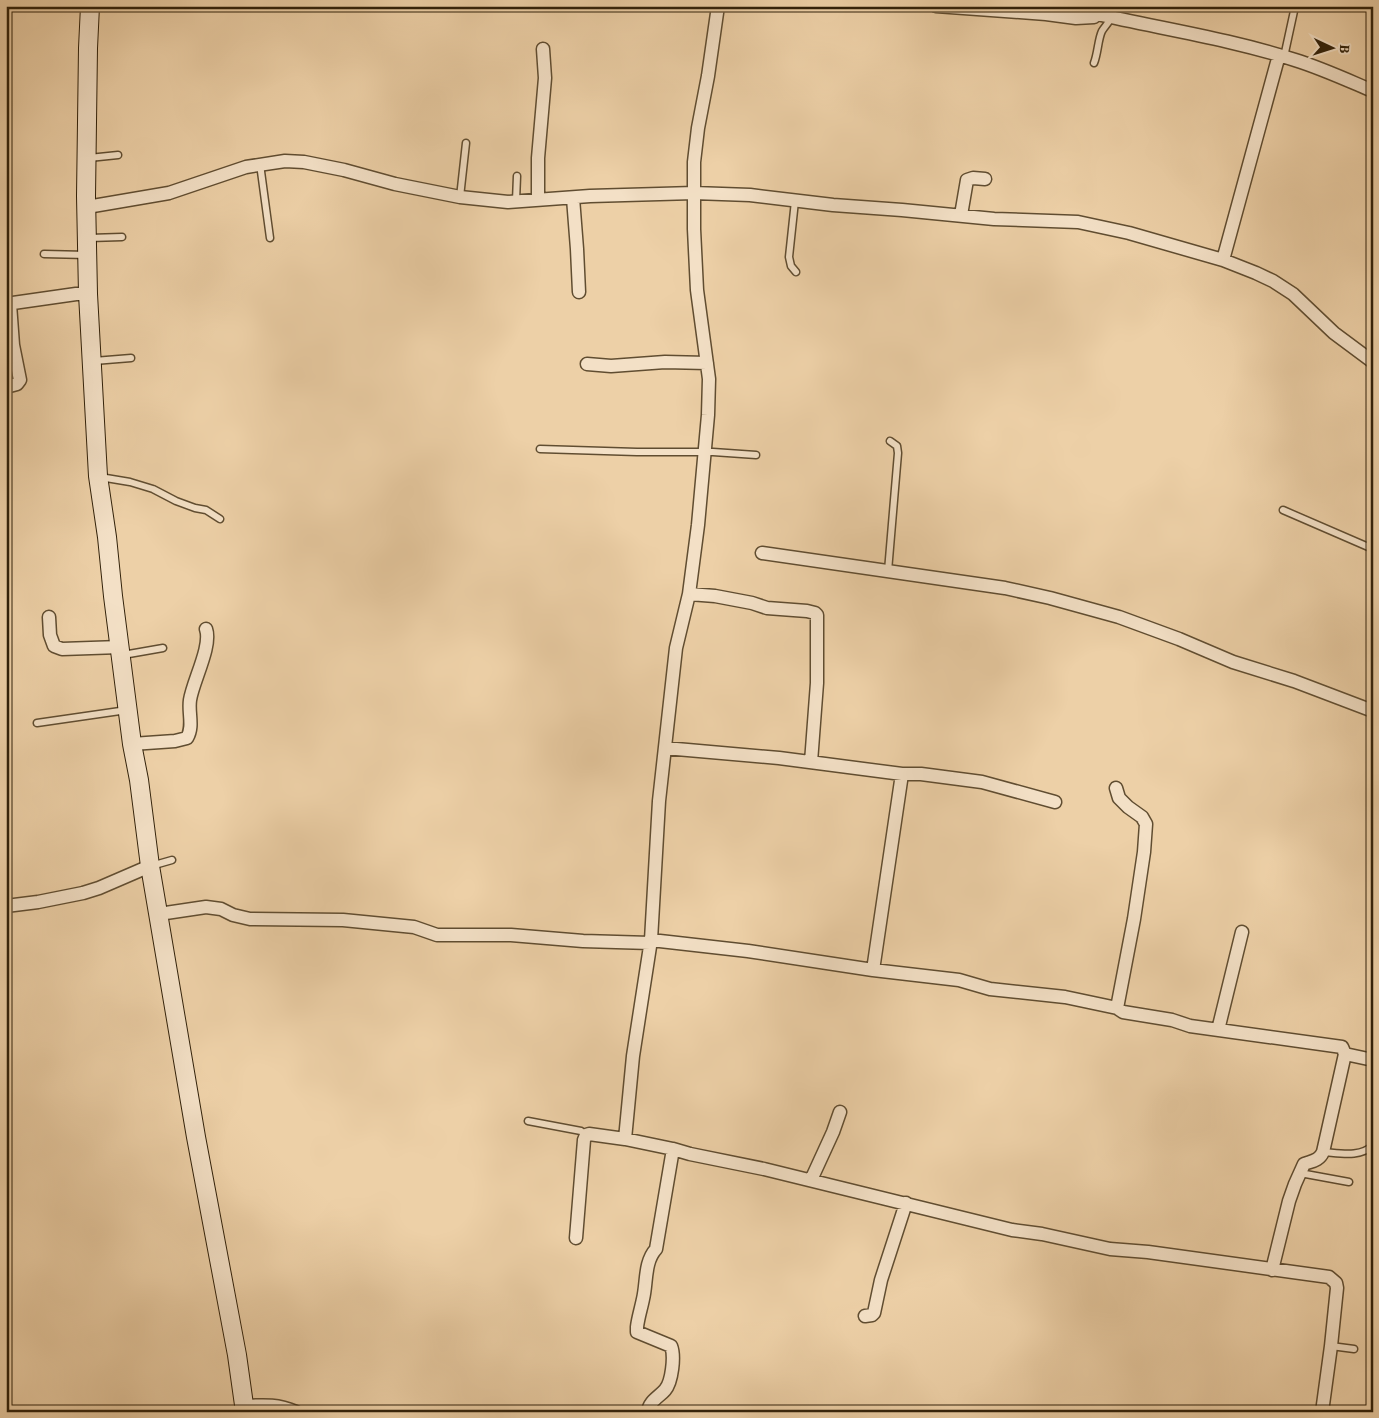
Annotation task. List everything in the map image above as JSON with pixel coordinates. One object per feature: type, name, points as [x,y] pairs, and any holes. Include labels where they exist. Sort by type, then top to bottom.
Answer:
[{"type":"street","points":[[90,6],[87,207],[82,294],[92,361],[98,476],[107,537],[125,710],[139,780],[146,868],[159,914],[196,1137],[237,1355],[245,1409],[264,1405],[282,1406],[296,1412]]},
{"type":"street","points":[[625,1139],[633,1056],[653,941],[659,801],[667,748],[676,648],[693,595],[709,452],[709,379],[700,324],[697,290],[694,229],[694,162],[718,6]]},
{"type":"street","points":[[936,6],[1076,18],[1094,17],[1098,10],[1111,17],[1204,36],[1282,56],[1373,91]]},
{"type":"street","points":[[537,197],[544,78],[543,49]]},
{"type":"street","points":[[1224,258],[1282,56]]},
{"type":"street","points":[[87,207],[169,193],[246,167],[286,161],[304,162],[344,170],[395,184],[461,194],[516,199],[694,193],[750,195],[833,205],[962,213],[994,218],[1078,222],[1129,233],[1224,258],[1256,273],[1293,294],[1334,332],[1373,362]]},
{"type":"street","points":[[962,213],[967,180],[973,178],[985,179]]},
{"type":"street","points":[[573,198],[579,292]]},
{"type":"street","points":[[6,387],[17,384],[20,380],[8,304],[82,294]]},
{"type":"street","points":[[587,364],[610,366],[665,362],[707,363]]},
{"type":"street","points":[[762,553],[1005,588],[1097,611],[1179,639],[1233,662],[1294,682],[1373,712]]},
{"type":"street","points":[[693,595],[715,596],[767,608],[812,611],[817,615],[817,683],[811,762]]},
{"type":"street","points":[[49,616],[50,635],[54,646],[62,649],[98,648],[119,650]]},
{"type":"street","points":[[132,744],[175,741],[187,738],[190,733],[190,700],[206,646],[208,634],[206,629]]},
{"type":"street","points":[[667,748],[811,762],[982,782],[1054,802]]},
{"type":"street","points":[[873,970],[902,774]]},
{"type":"street","points":[[1116,788],[1119,798],[1142,817],[1146,824],[1144,852],[1134,919],[1117,1008]]},
{"type":"street","points":[[6,906],[83,893],[146,868]]},
{"type":"street","points":[[159,914],[206,907],[221,909],[241,918],[343,920],[414,927],[437,935],[510,935],[583,941],[675,942],[959,980],[1004,991],[1065,997],[1117,1008],[1128,1014],[1148,1015],[1190,1026],[1342,1047],[1345,1054],[1323,1152],[1320,1158],[1314,1162],[1304,1164],[1295,1184],[1272,1270]]},
{"type":"street","points":[[1218,1030],[1242,932]]},
{"type":"street","points":[[1345,1054],[1373,1060]]},
{"type":"street","points":[[811,1180],[834,1132],[840,1112]]},
{"type":"street","points":[[576,1238],[584,1140],[586,1135],[589,1134],[625,1139],[764,1168],[1012,1230],[1042,1234],[1110,1249],[1148,1252],[1329,1277],[1336,1283],[1331,1346],[1322,1412]]},
{"type":"street","points":[[648,1412],[650,1403],[668,1385],[672,1364],[673,1352],[671,1346],[637,1332],[637,1327],[644,1297],[646,1274],[653,1252],[656,1249],[673,1149]]},
{"type":"street","points":[[865,1316],[874,1313],[884,1271],[906,1203]]},
{"type":"lane","points":[[1282,56],[1294,11],[1292,6]]},
{"type":"lane","points":[[1094,63],[1103,30],[1111,17]]},
{"type":"lane","points":[[461,194],[466,143]]},
{"type":"lane","points":[[87,158],[118,155]]},
{"type":"lane","points":[[260,164],[270,238]]},
{"type":"lane","points":[[516,199],[517,178]]},
{"type":"lane","points":[[795,201],[790,256],[791,266],[796,272]]},
{"type":"lane","points":[[44,254],[64,255],[122,237]]},
{"type":"lane","points":[[92,361],[131,358]]},
{"type":"lane","points":[[888,571],[898,453],[897,446],[890,441]]},
{"type":"lane","points":[[540,450],[709,452],[756,455]]},
{"type":"lane","points":[[98,476],[130,482],[153,489],[176,501],[206,510],[220,519]]},
{"type":"lane","points":[[1283,510],[1373,549]]},
{"type":"lane","points":[[119,650],[163,648]]},
{"type":"lane","points":[[37,723],[125,710]]},
{"type":"lane","points":[[146,868],[172,860]]},
{"type":"lane","points":[[528,1121],[581,1132],[586,1135]]},
{"type":"lane","points":[[1323,1152],[1356,1154],[1363,1152],[1373,1145]]},
{"type":"lane","points":[[1300,1174],[1349,1182]]},
{"type":"lane","points":[[1331,1346],[1354,1348]]}]
